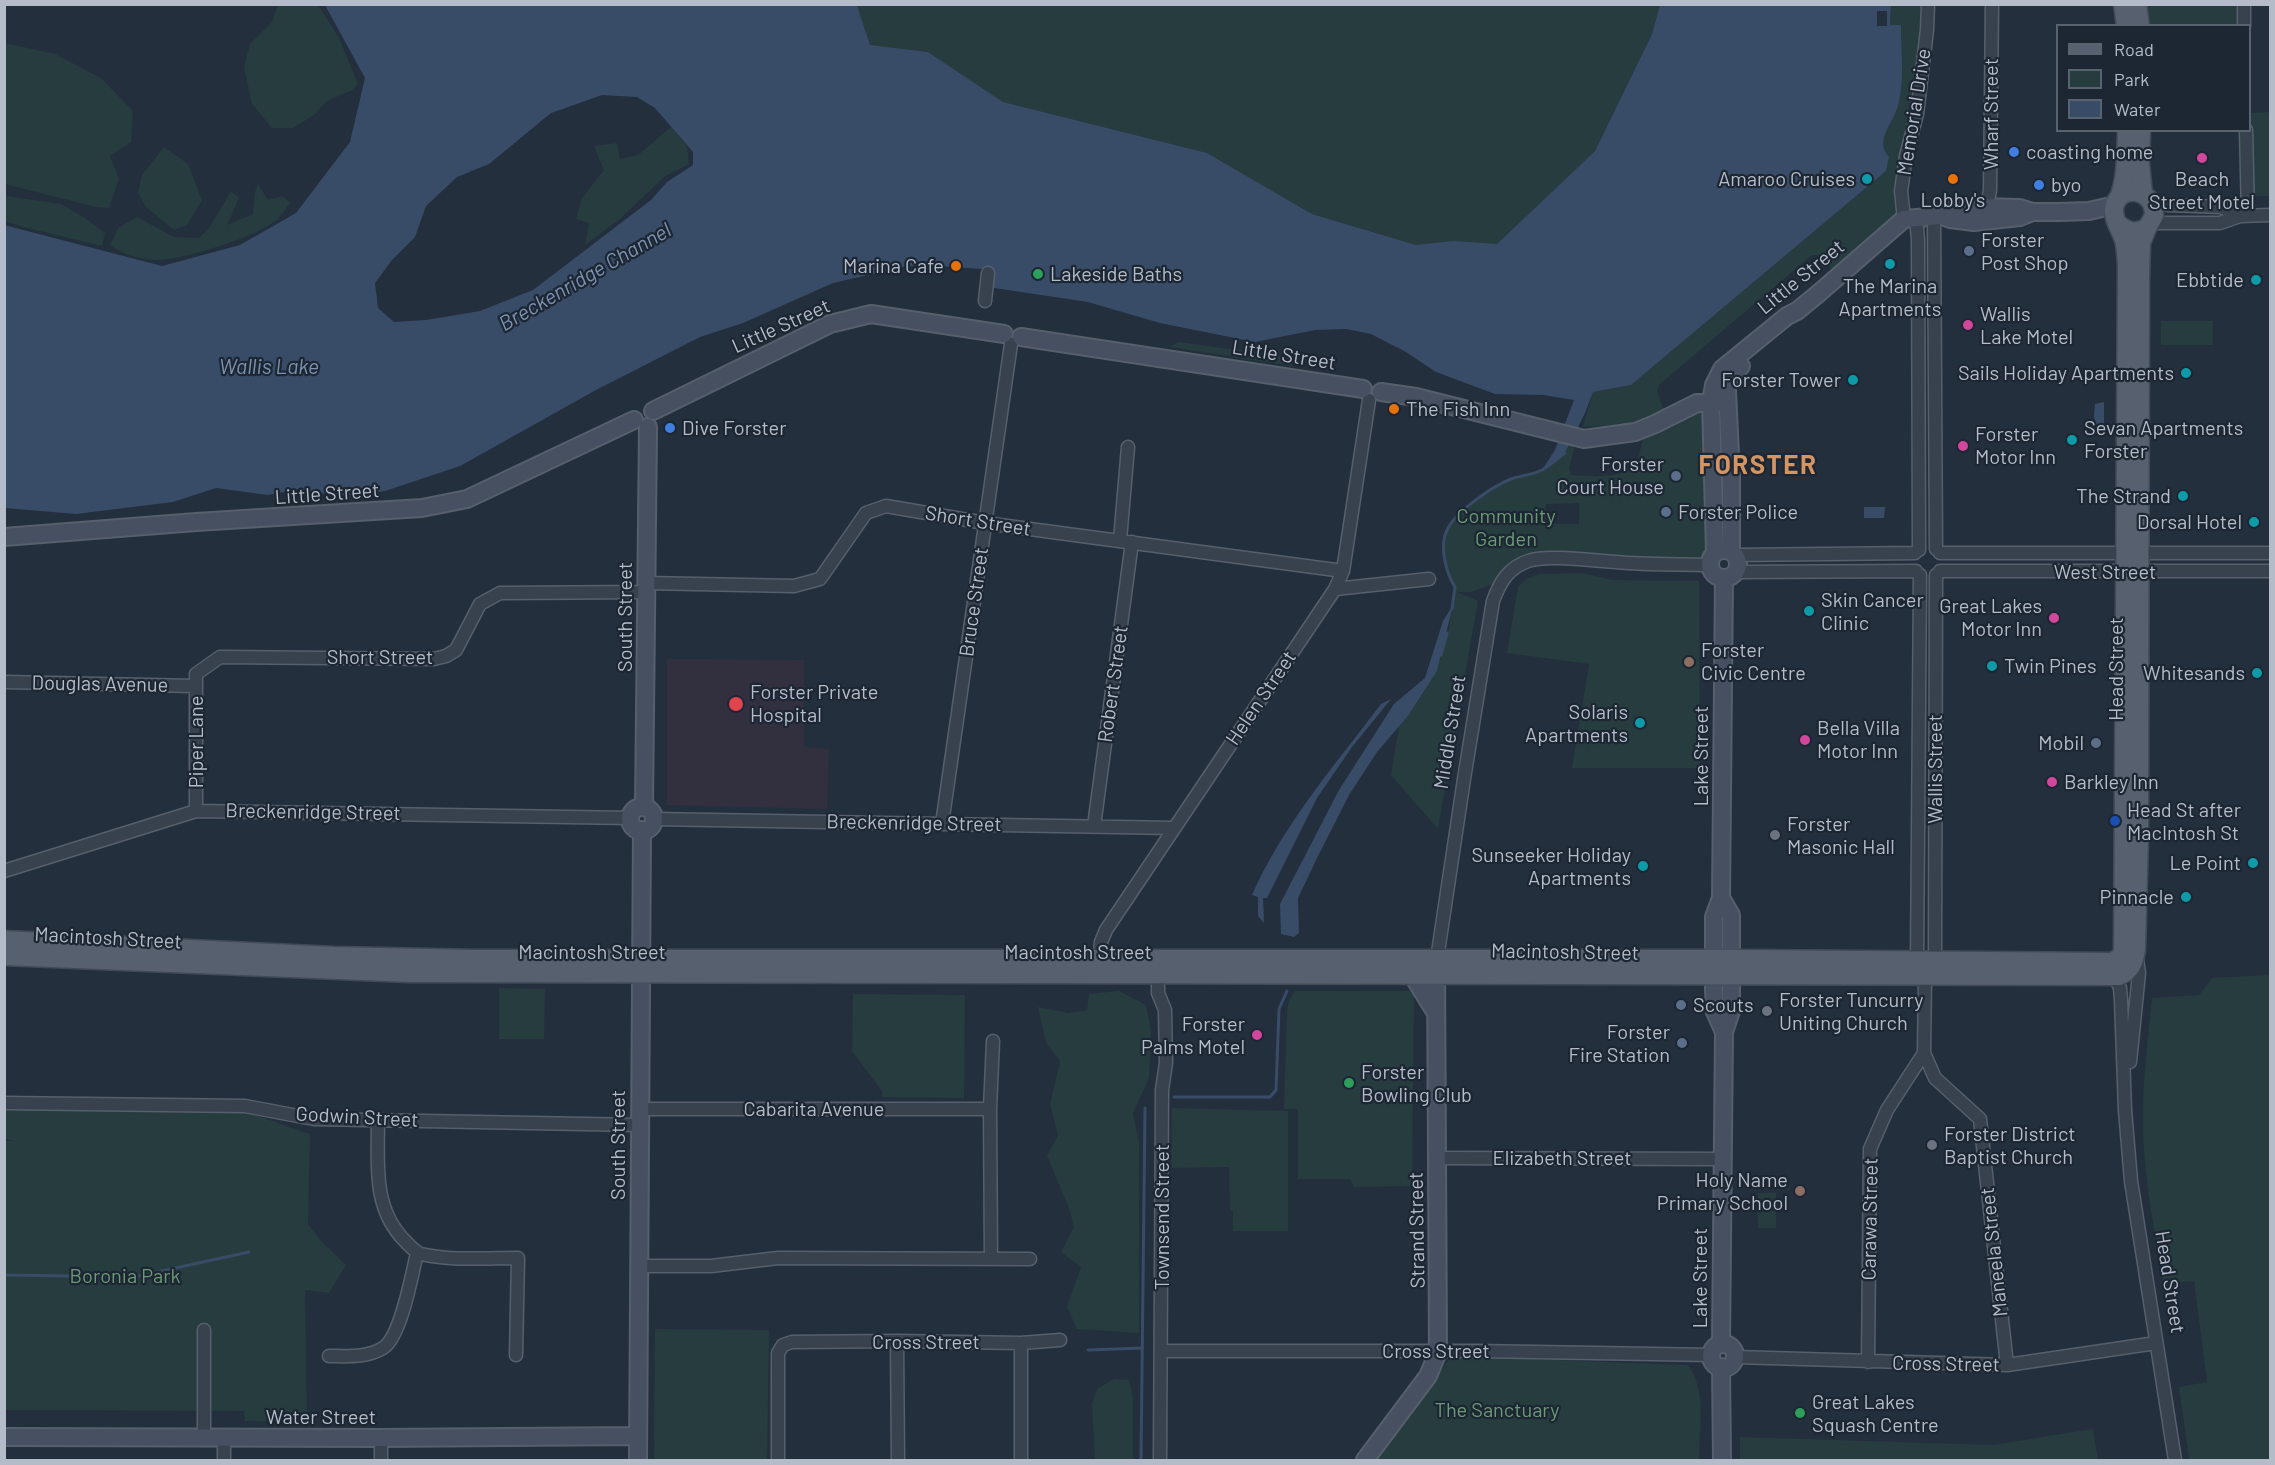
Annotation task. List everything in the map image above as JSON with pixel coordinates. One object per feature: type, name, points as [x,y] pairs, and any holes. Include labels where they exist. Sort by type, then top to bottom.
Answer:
[{"type":"main road","points":[[2123,4],[2126,24]]},
{"type":"main road","points":[[2137,4],[2140,24]]},
{"type":"main road","name":"Head Street","points":[[2127,132],[2124,184],[2116,211],[2124,238],[2127,263],[2139,836],[2130,950]]},
{"type":"main road","points":[[2141,132],[2140,164],[2147,197],[2154,208],[2149,225],[2131,232],[2116,211],[2131,192],[2147,197]]},
{"type":"main road","name":"Head Street","points":[[2132,553],[2140,254],[2141,243],[2149,225]]},
{"type":"main road","name":"Macintosh Street","points":[[4,940],[334,956],[640,967]]},
{"type":"main road","points":[[2115,976],[2130,969],[2134,962],[2130,950]]},
{"type":"main road","name":"Macintosh Street","points":[[4,956],[407,973],[640,967],[1441,965],[1722,968],[1926,967],[2112,962],[2130,950]]},
{"type":"main road","name":"Macintosh Street","points":[[1099,967],[1158,975],[1413,976],[1441,965]]},
{"type":"main road","name":"Macintosh Street","points":[[1926,967],[2115,976]]},
{"type":"street","name":"Memorial Drive","points":[[1910,219],[1901,191],[1906,156],[1917,114],[1928,4]]},
{"type":"street","name":"Wharf Street","points":[[1984,214],[1990,190],[1992,4]]},
{"type":"street","points":[[2244,4],[2244,24]]},
{"type":"street","points":[[2244,216],[2246,132]]},
{"type":"street","points":[[2147,197],[2168,205],[2221,207],[2244,216]]},
{"type":"street","points":[[1918,573],[1913,562],[1917,552],[1918,240],[1910,219],[1938,216],[1949,210],[1984,214],[2020,208],[2032,212],[2116,211]]},
{"type":"street","points":[[2149,225],[2220,223],[2244,216],[2271,215]]},
{"type":"street","points":[[1719,402],[1722,556],[1712,573],[1730,575],[1918,573],[1928,577],[1938,573],[1943,559],[1938,551],[1938,216]]},
{"type":"street","name":"Little Street","points":[[4,537],[196,522],[342,514],[441,505],[467,499],[645,419],[830,324],[871,314],[1371,393],[1416,397],[1580,438],[1599,438],[1635,432],[1694,405],[1719,402],[1714,385],[1722,369],[1910,219]]},
{"type":"street","points":[[985,302],[988,273]]},
{"type":"street","name":"Bruce Street","points":[[942,824],[1012,338]]},
{"type":"street","name":"Helen Street","points":[[1099,967],[1103,936],[1335,589],[1344,571],[1371,393]]},
{"type":"street","name":"South Street","points":[[638,1461],[640,967],[646,587],[645,419]]},
{"type":"street","name":"Robert Street","points":[[1094,826],[1126,541],[1128,447]]},
{"type":"street","name":"Short Street","points":[[196,680],[220,657],[434,659],[446,656],[456,650],[480,604],[500,593],[646,587],[794,586],[820,579],[866,513],[886,506],[985,523],[1344,571]]},
{"type":"street","points":[[1722,556],[1917,552],[1927,547],[1938,551]]},
{"type":"street","name":"West Street","points":[[1938,551],[2271,553]]},
{"type":"street","name":"Middle Street","points":[[1441,965],[1440,927],[1493,601],[1501,581],[1513,568],[1530,560],[1594,559],[1616,562],[1722,556]]},
{"type":"street","name":"Lake Street","points":[[1722,556],[1738,563],[1730,575],[1721,898],[1731,915],[1722,968],[1731,1011],[1724,1032],[1722,1461]]},
{"type":"street","name":"West Street","points":[[1938,573],[2271,571]]},
{"type":"street","name":"Wallis Street","points":[[1918,573],[1926,967]]},
{"type":"street","name":"Wallis Street","points":[[1924,1053],[1938,573]]},
{"type":"street","points":[[1335,589],[1429,579]]},
{"type":"street","name":"Douglas Avenue","points":[[4,682],[196,680]]},
{"type":"street","name":"Piper Lane","points":[[196,680],[196,811]]},
{"type":"street","name":"Breckenridge Street","points":[[4,871],[196,811],[1174,828]]},
{"type":"street","name":"Head Street","points":[[2125,1110],[2139,973],[2130,950]]},
{"type":"street","name":"Strand Street","points":[[1365,1461],[1428,1376],[1438,1352],[1436,1014],[1441,965]]},
{"type":"street","name":"Townsend Street","points":[[1158,975],[1158,993],[1166,1010],[1166,1064],[1162,1090],[1160,1461]]},
{"type":"street","points":[[1413,976],[1436,1014]]},
{"type":"street","name":"Head Street","points":[[2115,976],[2120,988],[2121,1000],[2125,1110],[2131,1181],[2175,1461]]},
{"type":"street","points":[[991,1258],[990,1108],[993,1041]]},
{"type":"street","name":"Carawa Street","points":[[1868,1362],[1870,1149],[1887,1110],[1924,1053]]},
{"type":"street","name":"Maneela Street","points":[[1924,1053],[1935,1078],[1980,1119],[2007,1365]]},
{"type":"street","name":"Godwin Street","points":[[4,1103],[245,1106],[314,1119],[639,1117]]},
{"type":"street","name":"Cabarita Avenue","points":[[639,1117],[990,1108]]},
{"type":"street","points":[[378,1120],[378,1187],[386,1214],[401,1237],[417,1253],[441,1257],[518,1258],[516,1355]]},
{"type":"street","name":"Elizabeth Street","points":[[1437,1158],[1722,1159]]},
{"type":"street","points":[[329,1356],[361,1356],[385,1347],[399,1325],[417,1253]]},
{"type":"street","points":[[638,1266],[711,1266],[778,1258],[1030,1258]]},
{"type":"street","points":[[204,1330],[204,1438]]},
{"type":"street","name":"Cross Street","points":[[778,1461],[778,1353],[783,1345],[792,1342],[1021,1343],[1060,1340]]},
{"type":"street","points":[[897,1341],[898,1461]]},
{"type":"street","points":[[1021,1343],[1021,1461]]},
{"type":"street","name":"Cross Street","points":[[1161,1351],[1438,1352],[1476,1350],[2007,1365],[2156,1343]]},
{"type":"street","name":"Water Street","points":[[4,1437],[638,1436]]},
{"type":"street","points":[[224,1438],[224,1461]]},
{"type":"street","points":[[381,1438],[381,1461]]},
{"type":"shaded area","name":"Forster Private Hospital","points":[[667,659],[804,660],[804,747],[829,749],[827,809],[667,805]]},
{"type":"green space","points":[[278,4],[318,5],[339,38],[358,84],[352,90],[327,101],[314,115],[293,128],[272,128],[252,104],[244,67],[250,44],[272,22]]},
{"type":"green space","points":[[857,5],[1660,5],[1652,34],[1595,151],[1497,244],[1416,245],[1312,214],[1207,153],[1003,102],[928,52],[870,45]]},
{"type":"green space","points":[[1891,5],[1928,5],[1906,156],[1904,219],[1839,276],[1817,255],[1812,255],[1659,385],[1657,392],[1664,410],[1626,424],[1583,427],[1593,392],[1631,385],[1886,171],[1889,157],[1883,144],[1884,138],[1896,113],[1902,76],[1901,26],[1890,25]]},
{"type":"green space","points":[[2145,5],[2238,5],[2238,24],[2148,24]]},
{"type":"green space","points":[[5,43],[55,54],[101,78],[133,111],[131,142],[110,156],[119,179],[109,208],[96,207],[5,184]]},
{"type":"green space","points":[[2270,112],[2270,196],[2247,196],[2251,113]]},
{"type":"green space","points":[[671,127],[687,146],[689,164],[664,177],[620,219],[585,245],[589,223],[576,219],[582,198],[604,170],[594,146],[617,143],[620,159],[638,155]]},
{"type":"green space","points":[[164,147],[188,164],[202,200],[187,225],[174,230],[146,207],[138,193],[142,175]]},
{"type":"green space","points":[[258,184],[268,200],[283,196],[290,203],[279,218],[238,240],[165,260],[130,256],[110,245],[118,228],[137,217],[174,237],[199,238],[209,228],[231,191],[239,198],[227,225],[253,214]]},
{"type":"green space","points":[[5,196],[61,204],[105,233],[102,246],[5,221]]},
{"type":"green space","points":[[2161,321],[2213,321],[2213,345],[2161,345]]},
{"type":"green space","points":[[1178,342],[1290,357],[1292,366],[1170,347]]},
{"type":"green space","name":"Community Garden","points":[[1697,412],[1703,412],[1706,416],[1710,561],[1530,560],[1501,581],[1471,592],[1457,592],[1478,601],[1438,829],[1391,775],[1399,727],[1437,671],[1449,629],[1455,587],[1448,575],[1444,554],[1446,530],[1463,509],[1511,479],[1542,470],[1566,451],[1570,445],[1575,445],[1569,469],[1571,475],[1616,475],[1632,468],[1636,463],[1643,439]],"holes":[[[1579,503],[1579,524],[1546,524],[1546,504]]]},
{"type":"green space","points":[[1582,573],[1613,580],[1699,581],[1700,768],[1572,768],[1589,664],[1507,653],[1518,587],[1526,579],[1539,574]]},
{"type":"green space","points":[[2270,975],[2270,1460],[2189,1460],[2179,1387],[2207,1382],[2194,1281],[2164,1283],[2145,1167],[2143,1112],[2152,998],[2199,995],[2212,978]]},
{"type":"green space","points":[[499,988],[545,989],[544,1039],[499,1039]]},
{"type":"green space","points":[[1119,991],[1146,1005],[1151,1031],[1149,1078],[1133,1113],[1139,1144],[1139,1333],[1077,1329],[1067,1307],[1081,1267],[1061,1252],[1074,1227],[1070,1211],[1047,1156],[1058,1135],[1050,1104],[1060,1061],[1046,1043],[1038,1007],[1068,1013],[1087,1010],[1089,994]]},
{"type":"green space","name":"Forster Bowling Club","points":[[1295,991],[1411,991],[1414,993],[1412,1186],[1354,1187],[1350,1179],[1298,1179],[1298,1109],[1284,1109],[1287,1011],[1289,1000]]},
{"type":"green space","points":[[853,994],[965,995],[964,1098],[882,1097],[882,1091],[852,1051]]},
{"type":"green space","points":[[1172,1108],[1288,1111],[1288,1231],[1233,1231],[1229,1167],[1171,1168]]},
{"type":"green space","name":"Boronia Park","points":[[5,1109],[244,1111],[310,1134],[308,1224],[321,1241],[346,1265],[329,1293],[305,1290],[307,1422],[245,1421],[244,1411],[5,1410],[4,1141],[14,1141],[5,1139]]},
{"type":"green space","points":[[1758,1193],[1776,1193],[1776,1228],[1758,1228]]},
{"type":"green space","points":[[655,1329],[769,1330],[767,1460],[654,1460]]},
{"type":"green space","name":"The Sanctuary","points":[[1476,1357],[1688,1365],[1698,1386],[1700,1398],[1699,1460],[1376,1460],[1449,1359]]},
{"type":"green space","points":[[1114,1379],[1129,1380],[1133,1398],[1133,1460],[1095,1460],[1092,1404],[1097,1389]]},
{"type":"green space","points":[[2093,1429],[2098,1460],[1740,1460],[1740,1437],[1993,1445]]},
{"type":"water","name":"Wallis Lake","points":[[325,5],[857,5],[870,45],[928,52],[1003,102],[1207,153],[1312,214],[1416,245],[1454,241],[1497,244],[1595,151],[1652,34],[1660,5],[1891,5],[1890,25],[1901,25],[1902,66],[1898,106],[1883,144],[1889,157],[1886,171],[1631,385],[1593,392],[1566,451],[1542,470],[1555,450],[1574,400],[1544,395],[1495,394],[1436,372],[1406,352],[1371,334],[1346,329],[1315,330],[1255,342],[1160,323],[1088,302],[981,286],[983,269],[923,265],[903,267],[833,283],[743,323],[700,337],[596,390],[460,466],[385,491],[339,496],[298,489],[268,495],[216,488],[173,502],[76,514],[5,508],[4,225],[162,266],[240,245],[296,213],[350,142],[365,78]],"holes":[[[602,95],[637,97],[655,108],[693,152],[693,165],[667,182],[651,200],[533,290],[480,311],[426,320],[394,322],[378,308],[375,283],[392,260],[415,237],[426,206],[457,177],[489,164],[551,113]]]},
{"type":"water","points":[[2104,402],[2104,425],[2096,425],[2095,404]]},
{"type":"water","points":[[1864,507],[1885,507],[1884,518],[1864,518]]},
{"type":"water","points":[[1453,605],[1437,671],[1408,716],[1377,752],[1349,795],[1298,898],[1299,933],[1294,937],[1281,934],[1280,904],[1339,790],[1394,704],[1425,678],[1443,621]]},
{"type":"water","points":[[1391,699],[1352,747],[1317,798],[1267,898],[1263,898],[1264,923],[1258,916],[1258,897],[1252,895],[1279,844],[1310,796],[1381,704]]},
{"type":"pier","points":[[1877,11],[1887,11],[1887,26],[1877,26]]},
{"type":"waterway","points":[[1452,609],[1455,587],[1446,567],[1444,551],[1445,536],[1451,523],[1475,500],[1495,487],[1511,479],[1542,470],[1565,453]]},
{"type":"waterway","points":[[1441,655],[1447,633]]},
{"type":"waterway","points":[[1174,1097],[1270,1097],[1276,1090],[1279,1009],[1287,991]]},
{"type":"waterway","points":[[1141,1460],[1145,1108]]},
{"type":"waterway","points":[[4,1275],[134,1277],[249,1252]]},
{"type":"waterway","points":[[1088,1350],[1142,1348]]},
{"type":"place","name":"coasting home","points":[[2014,152]]},
{"type":"place","name":"Beach Street Motel","points":[[2202,158]]},
{"type":"place","name":"Amaroo Cruises","points":[[1867,179]]},
{"type":"place","name":"Lobby's","points":[[1953,179]]},
{"type":"place","name":"byo","points":[[2039,185]]},
{"type":"place","name":"Forster Post Shop","points":[[1969,251]]},
{"type":"place","name":"The Marina Apartments","points":[[1890,264]]},
{"type":"place","name":"Marina Cafe","points":[[956,266]]},
{"type":"place","name":"Lakeside Baths","points":[[1038,274]]},
{"type":"place","name":"Ebbtide","points":[[2256,280]]},
{"type":"place","name":"Wallis Lake Motel","points":[[1968,325]]},
{"type":"place","name":"Sails Holiday Apartments","points":[[2186,373]]},
{"type":"place","name":"Forster Tower","points":[[1853,380]]},
{"type":"place","name":"The Fish Inn","points":[[1394,409]]},
{"type":"place","name":"Dive Forster","points":[[670,428]]},
{"type":"place","name":"Sevan Apartments Forster","points":[[2072,440]]},
{"type":"place","name":"Forster Motor Inn","points":[[1963,446]]},
{"type":"place","name":"Forster Court House","points":[[1676,476]]},
{"type":"place","name":"The Strand","points":[[2183,496]]},
{"type":"place","name":"Forster Police","points":[[1666,512]]},
{"type":"place","name":"Dorsal Hotel","points":[[2254,522]]},
{"type":"place","name":"Skin Cancer Clinic","points":[[1809,611]]},
{"type":"place","name":"Great Lakes Motor Inn","points":[[2054,618]]},
{"type":"place","name":"Forster Civic Centre","points":[[1689,662]]},
{"type":"place","name":"Twin Pines","points":[[1992,666]]},
{"type":"place","name":"Whitesands","points":[[2257,673]]},
{"type":"place","name":"Forster Private Hospital","points":[[736,704]]},
{"type":"place","name":"Solaris Apartments","points":[[1640,723]]},
{"type":"place","name":"Bella Villa Motor Inn","points":[[1805,740]]},
{"type":"place","name":"Mobil","points":[[2096,743]]},
{"type":"place","name":"Barkley Inn","points":[[2052,782]]},
{"type":"place","name":"Head St after MacIntosh St","points":[[2115,821]]},
{"type":"place","name":"Forster Masonic Hall","points":[[1775,835]]},
{"type":"place","name":"Le Point","points":[[2253,863]]},
{"type":"place","name":"Sunseeker Holiday Apartments","points":[[1643,866]]},
{"type":"place","name":"Pinnacle","points":[[2186,897]]},
{"type":"place","name":"Scouts","points":[[1681,1005]]},
{"type":"place","name":"Forster Tuncurry Uniting Church","points":[[1767,1011]]},
{"type":"place","name":"Forster Palms Motel","points":[[1257,1035]]},
{"type":"place","name":"Forster Fire Station","points":[[1682,1043]]},
{"type":"place","name":"Forster Bowling Club","points":[[1349,1083]]},
{"type":"place","name":"Forster District Baptist Church","points":[[1932,1145]]},
{"type":"place","name":"Holy Name Primary School","points":[[1800,1191]]},
{"type":"place","name":"Great Lakes Squash Centre","points":[[1800,1413]]},
{"type":"district","name":"FORSTER","points":[[1758,465]]},
{"type":"water label","name":"Breckenridge Channel","points":[[585,277]]}]
